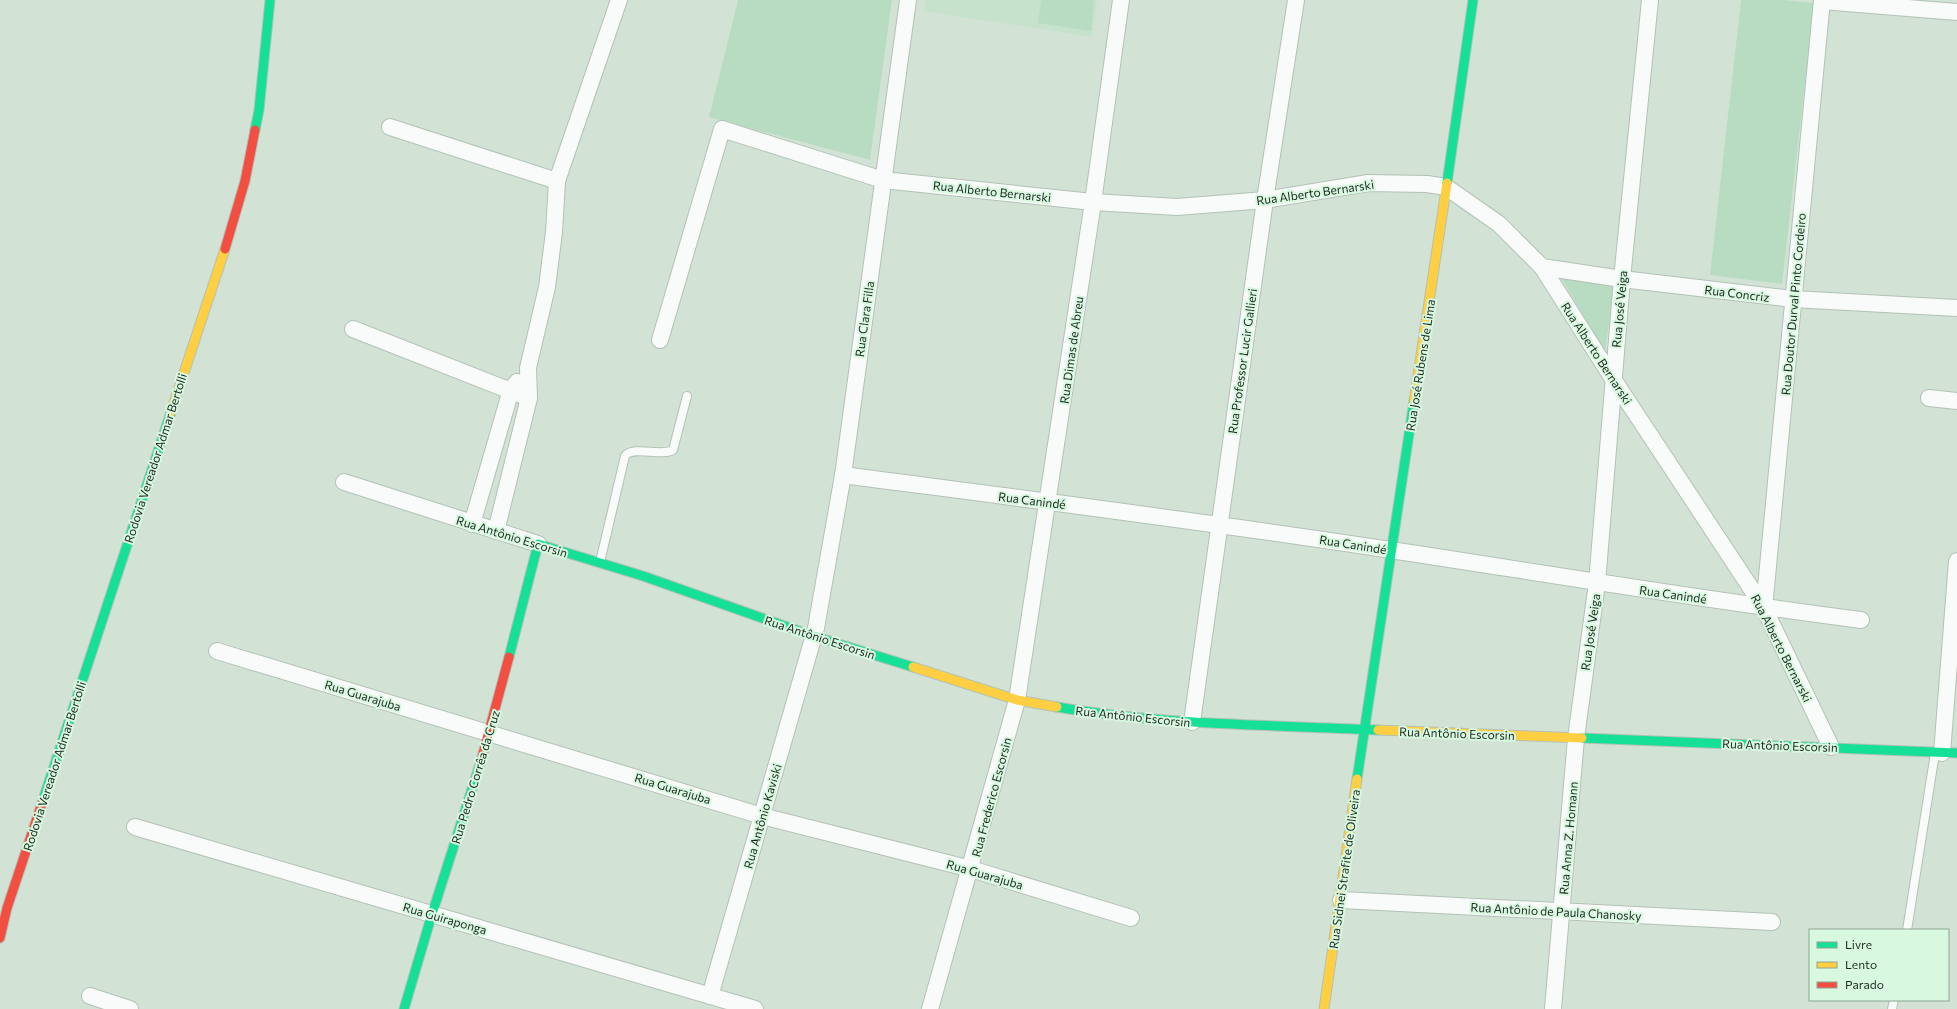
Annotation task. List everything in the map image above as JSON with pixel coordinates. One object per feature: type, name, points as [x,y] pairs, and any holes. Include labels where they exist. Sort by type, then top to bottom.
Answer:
[{"type":"main road","name":"Rodovia Vereador Admar Bertolli","points":[[0,938],[7,908],[233,224],[247,174],[259,110],[270,0]]},
{"type":"main road","name":"Rua José Rubens de Lima","points":[[1364,729],[1392,550],[1473,0]]},
{"type":"main road","name":"Rua Antônio Escorsin","points":[[538,544],[643,576],[813,636],[1017,700],[1105,715],[1192,722],[1832,747],[1945,753]]},
{"type":"main road","name":"Rua Pedro Corrêa da Cruz","points":[[404,1009],[432,914],[490,733],[538,544]]},
{"type":"main road","name":"Rua Sidnei Strafite de Oliveira","points":[[1324,1009],[1341,900],[1364,729]]},
{"type":"main road","name":"Rodovia Vereador Admar Bertolli","points":[[0,920],[7,908]]},
{"type":"street","points":[[496,531],[528,398],[528,368],[547,287],[554,232],[557,181],[619,0]]},
{"type":"street","name":"Rua Clara Filla","points":[[813,636],[843,475],[908,0]]},
{"type":"street","name":"Rua Dimas de Abreu","points":[[1017,700],[1093,202],[1121,0]]},
{"type":"street","name":"Rua Professor Lucir Gallieri","points":[[1192,722],[1265,200],[1296,0]]},
{"type":"street","name":"Rua José Veiga","points":[[1576,738],[1597,583],[1622,279],[1650,0]]},
{"type":"street","points":[[1822,1],[1957,12]]},
{"type":"street","name":"Rua Doutor Durval Pinto Cordeiro","points":[[1764,608],[1822,1]]},
{"type":"street","points":[[390,127],[557,181]]},
{"type":"street","name":"Rua Alberto Bernarski","points":[[660,340],[722,129],[883,180],[1093,202],[1177,207],[1265,200],[1368,183],[1427,184],[1446,187],[1499,224],[1542,267],[1613,379],[1764,608],[1832,747]]},
{"type":"street","name":"Rua Concriz","points":[[1542,267],[1622,279],[1793,299],[1957,308]]},
{"type":"street","points":[[353,329],[512,390],[528,398]]},
{"type":"street","points":[[472,524],[512,390],[528,368]]},
{"type":"street","points":[[1929,398],[1957,401]]},
{"type":"street","points":[[491,462],[512,467]]},
{"type":"street","name":"Rua Canindé","points":[[843,475],[1219,524],[1764,608],[1861,620]]},
{"type":"street","name":"Rua Antônio Escorsin","points":[[344,482],[538,544]]},
{"type":"street","points":[[1945,753],[1957,560]]},
{"type":"street","name":"Rua Antônio Kaviski","points":[[710,996],[813,636]]},
{"type":"street","name":"Rua Guarajuba","points":[[217,652],[762,816],[971,869],[1131,918]]},
{"type":"street","name":"Rua Frederico Escorsin","points":[[930,1009],[971,869],[1017,700]]},
{"type":"street","name":"Rua Anna Z. Homann","points":[[1553,1009],[1576,738]]},
{"type":"street","name":"Rua Guiraponga","points":[[135,827],[755,1009]]},
{"type":"street","name":"Rua Antônio de Paula Chanosky","points":[[1341,900],[1772,922]]},
{"type":"street","points":[[90,996],[130,1009]]},
{"type":"lane","points":[[600,562],[625,456],[631,451],[667,453],[673,450],[687,396]]},
{"type":"lane","points":[[1907,929],[1945,753]]},
{"type":"shaded area","points":[[738,0],[892,0],[870,160],[709,117]]},
{"type":"shaded area","points":[[926,0],[1097,0],[1092,37],[924,11]]},
{"type":"shaded area","points":[[1041,0],[1094,0],[1091,31],[1038,23]]},
{"type":"shaded area","points":[[1741,0],[1783,0],[1814,3],[1782,284],[1710,275]]},
{"type":"shaded area","points":[[1560,276],[1614,284],[1605,352]]},
{"type":"traffic: fast","points":[[255,130],[259,110],[270,0]]},
{"type":"traffic: fast","points":[[1447,183],[1473,0]]},
{"type":"traffic: fast","points":[[1357,779],[1414,401]]},
{"type":"traffic: fast","points":[[42,803],[171,412]]},
{"type":"traffic: fast","points":[[509,657],[538,544],[643,576],[813,636],[913,667]]},
{"type":"traffic: fast","points":[[1057,707],[1097,713],[1177,721],[1378,730]]},
{"type":"traffic: fast","points":[[1582,738],[1957,753]]},
{"type":"traffic: fast","points":[[404,1009],[432,914],[481,761]]},
{"type":"traffic: slow","points":[[1414,401],[1447,183]]},
{"type":"traffic: slow","points":[[171,412],[225,249]]},
{"type":"traffic: slow","points":[[913,667],[1017,700],[1057,707]]},
{"type":"traffic: slow","points":[[1378,730],[1582,738]]},
{"type":"traffic: slow","points":[[1324,1009],[1357,779]]},
{"type":"traffic: jam","points":[[225,249],[245,181],[255,130]]},
{"type":"traffic: jam","points":[[481,761],[509,657]]},
{"type":"traffic: jam","points":[[0,938],[7,908],[42,803]]}]
